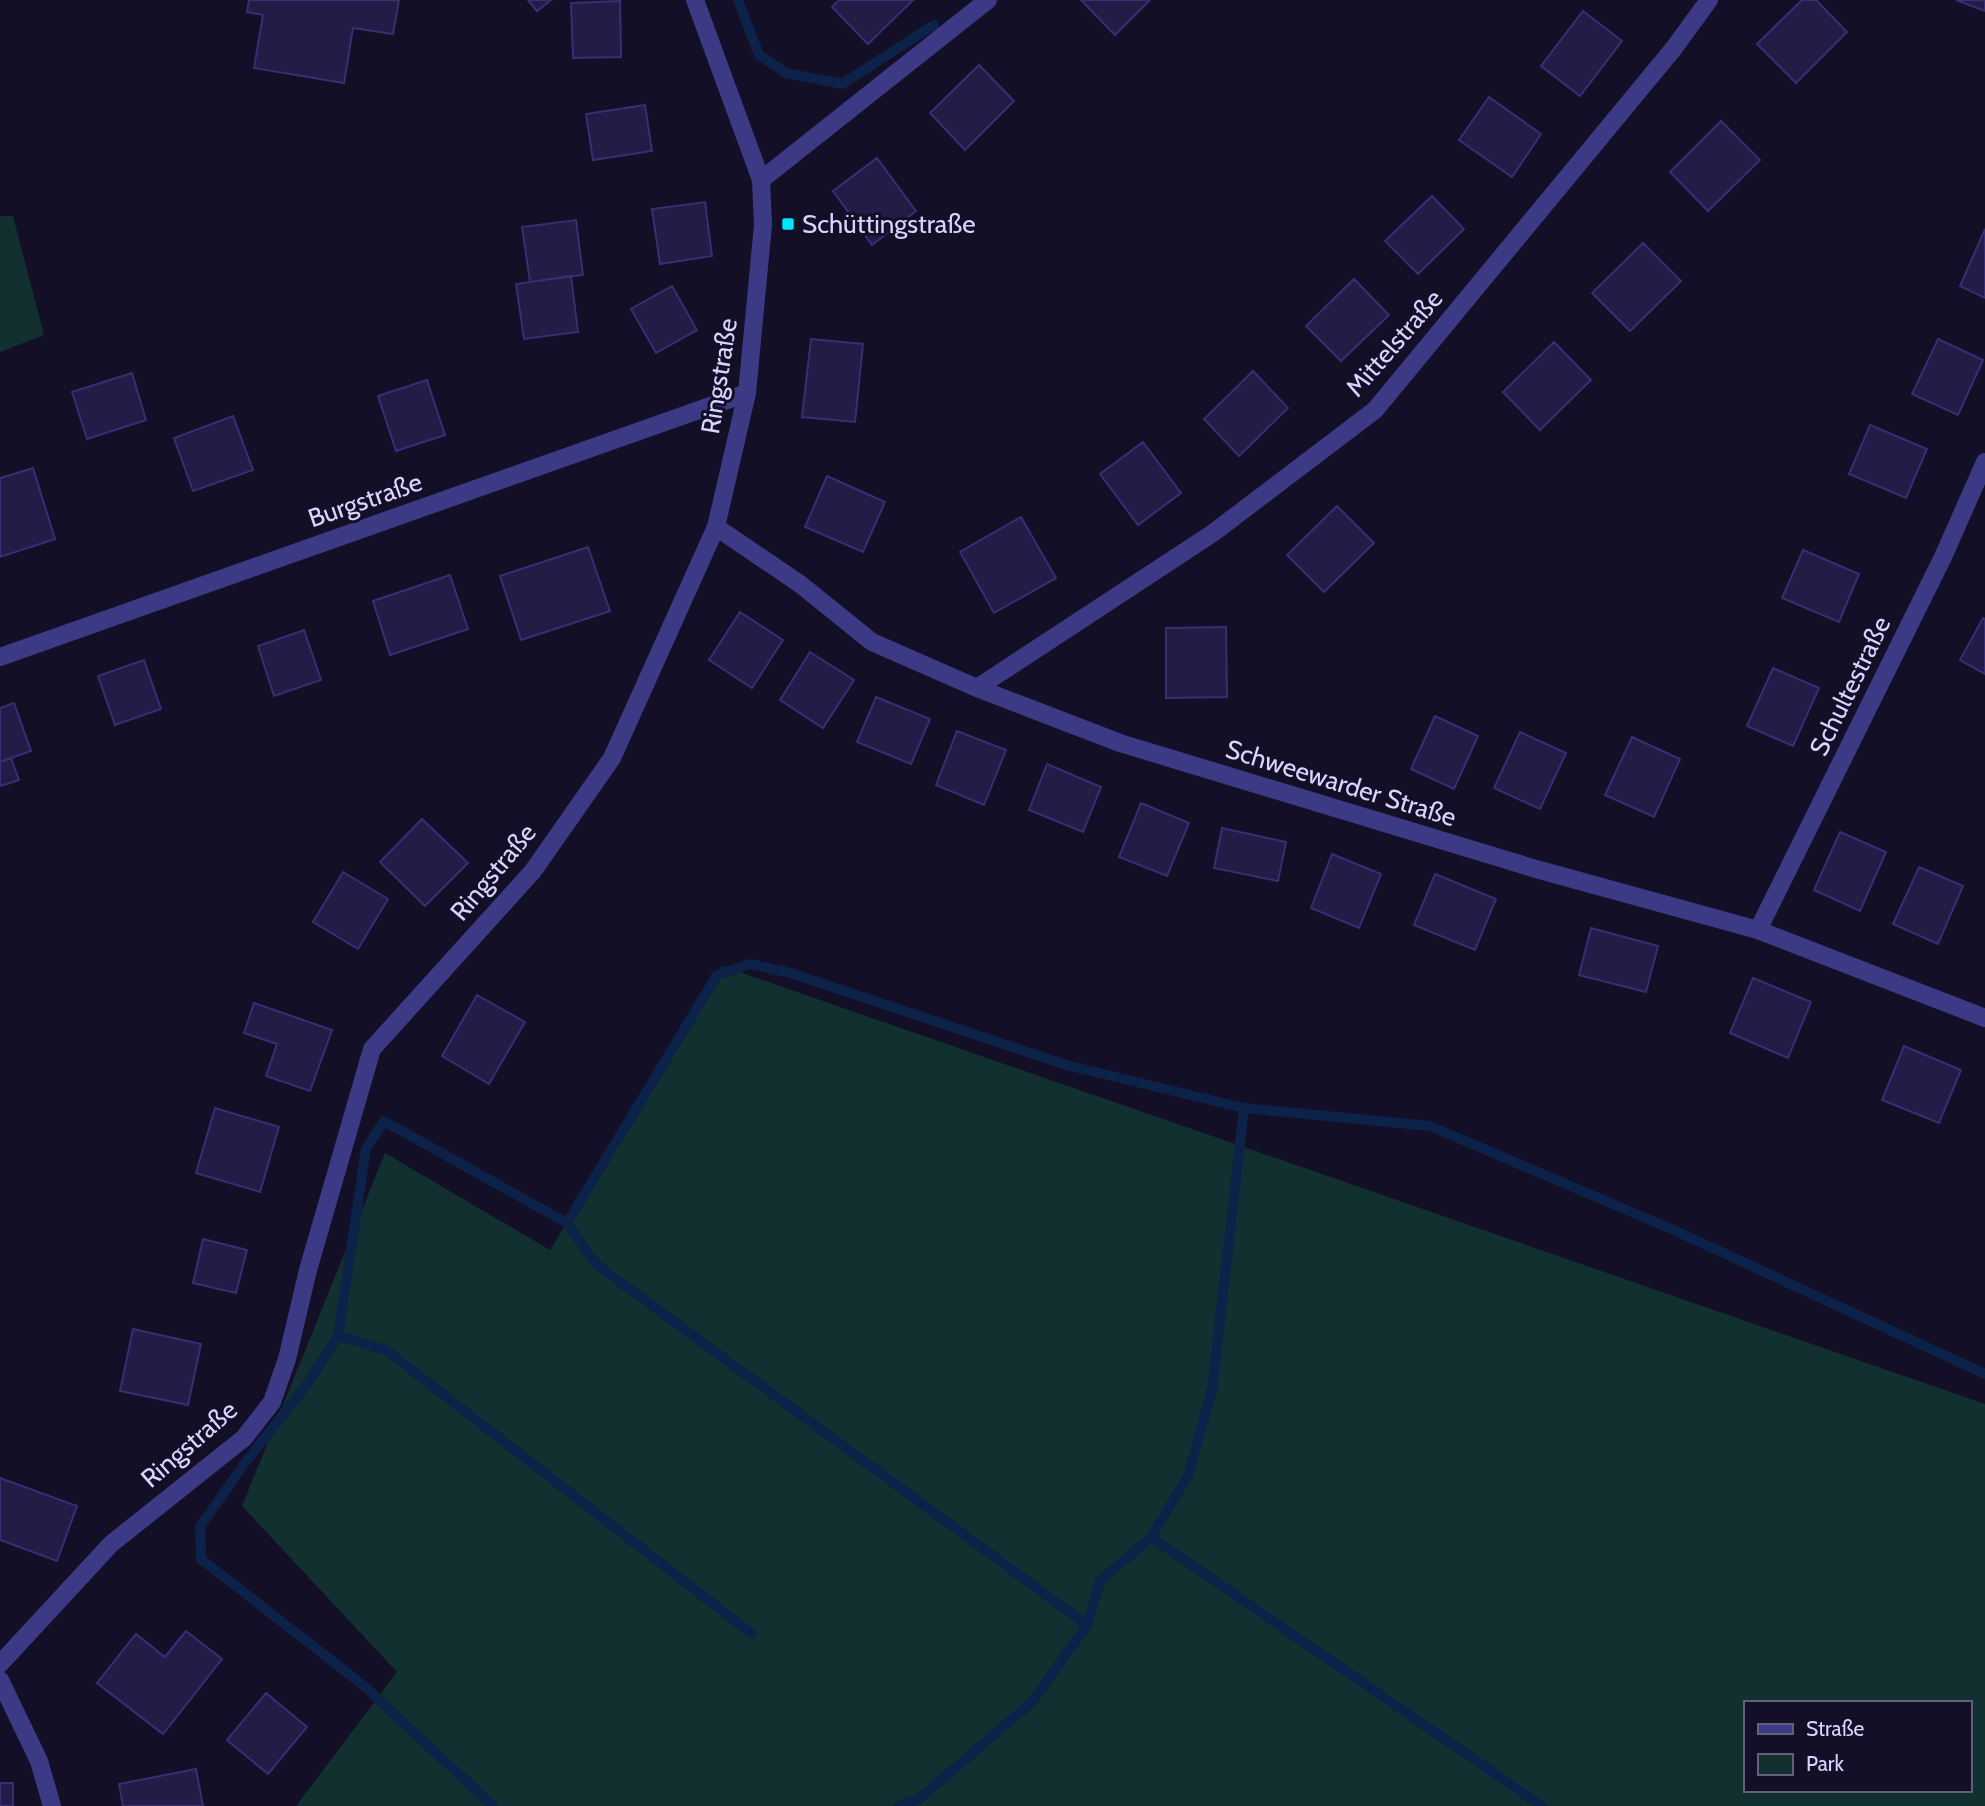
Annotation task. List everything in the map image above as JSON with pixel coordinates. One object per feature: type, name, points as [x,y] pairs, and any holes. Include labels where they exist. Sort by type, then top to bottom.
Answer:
[{"type":"street","name":"Ringstraße","points":[[0,1664],[111,1544],[244,1438],[272,1402],[287,1359],[308,1270],[372,1049],[533,871],[612,758],[716,527],[747,393],[763,225],[761,180],[695,0]]},
{"type":"street","points":[[761,180],[988,0]]},
{"type":"street","name":"Mittelstraße","points":[[977,688],[1213,533],[1375,410],[1674,48],[1709,0]]},
{"type":"street","name":"Burgstraße","points":[[0,657],[747,393]]},
{"type":"street","name":"Schultestraße","points":[[1758,930],[1943,556],[1985,462]]},
{"type":"street","name":"Schweewarder Straße","points":[[716,527],[800,584],[872,642],[977,688],[1121,743],[1536,869],[1758,930],[1985,1018]]},
{"type":"street","points":[[0,1680],[39,1761],[52,1806]]},
{"type":"green space","points":[[0,216],[13,216],[44,335],[0,352]]},
{"type":"green space","points":[[722,966],[1985,1404],[1985,1806],[296,1806],[397,1672],[242,1506],[385,1153],[550,1250]]},
{"type":"building","points":[[249,0],[399,0],[393,34],[353,28],[344,83],[254,68],[263,15],[247,12]]},
{"type":"building","points":[[528,0],[551,0],[537,11]]},
{"type":"building","points":[[839,0],[913,0],[868,44],[832,7]]},
{"type":"building","points":[[1081,0],[1150,0],[1115,35]]},
{"type":"building","points":[[1802,0],[1816,0],[1847,32],[1796,83],[1757,44]]},
{"type":"building","points":[[1956,0],[1985,0],[1985,11]]},
{"type":"building","points":[[620,1],[621,57],[573,58],[571,3]]},
{"type":"building","points":[[1583,11],[1622,41],[1580,96],[1541,66]]},
{"type":"building","points":[[979,65],[1014,101],[965,150],[930,113]]},
{"type":"building","points":[[1489,97],[1541,134],[1512,177],[1459,140]]},
{"type":"building","points":[[645,105],[652,151],[593,160],[586,114]]},
{"type":"building","points":[[1721,121],[1760,160],[1708,211],[1670,172]]},
{"type":"building","points":[[877,158],[916,211],[872,245],[833,191]]},
{"type":"building","points":[[1432,196],[1464,229],[1418,274],[1385,241]]},
{"type":"building","points":[[705,202],[712,256],[660,264],[652,209]]},
{"type":"building","points":[[576,220],[583,275],[530,282],[522,227]]},
{"type":"building","points":[[1985,229],[1985,298],[1960,286]]},
{"type":"building","points":[[1643,243],[1681,281],[1630,331],[1592,293]]},
{"type":"building","points":[[571,276],[578,332],[524,339],[516,284]]},
{"type":"building","points":[[1354,279],[1389,315],[1341,361],[1306,326]]},
{"type":"building","points":[[672,286],[697,330],[656,353],[631,309]]},
{"type":"building","points":[[811,339],[863,344],[855,422],[802,417]]},
{"type":"building","points":[[1938,339],[1983,360],[1958,415],[1912,394]]},
{"type":"building","points":[[1554,342],[1591,380],[1540,430],[1503,392]]},
{"type":"building","points":[[1253,371],[1288,408],[1239,456],[1204,419]]},
{"type":"building","points":[[132,373],[146,420],[87,439],[72,392]]},
{"type":"building","points":[[427,380],[445,435],[396,451],[378,396]]},
{"type":"building","points":[[233,416],[253,470],[193,491],[174,438]]},
{"type":"building","points":[[1870,425],[1927,449],[1906,498],[1849,474]]},
{"type":"building","points":[[1143,442],[1181,493],[1138,525],[1100,474]]},
{"type":"building","points":[[33,468],[55,539],[0,557],[0,478]]},
{"type":"building","points":[[827,476],[885,502],[863,552],[805,527]]},
{"type":"building","points":[[1337,506],[1374,543],[1324,592],[1287,555]]},
{"type":"building","points":[[1021,517],[1056,578],[994,613],[960,552]]},
{"type":"building","points":[[588,547],[610,611],[521,640],[500,576]]},
{"type":"building","points":[[1803,550],[1859,574],[1839,622],[1782,598]]},
{"type":"building","points":[[450,575],[468,629],[390,655],[373,601]]},
{"type":"building","points":[[740,612],[783,640],[752,688],[709,660]]},
{"type":"building","points":[[1983,618],[1985,619],[1985,674],[1960,660]]},
{"type":"building","points":[[1226,627],[1227,697],[1166,698],[1166,628]]},
{"type":"building","points":[[304,630],[321,680],[274,696],[258,646]]},
{"type":"building","points":[[810,652],[854,680],[823,728],[780,700]]},
{"type":"building","points":[[144,660],[161,709],[115,725],[98,676]]},
{"type":"building","points":[[1773,668],[1819,688],[1793,746],[1747,726]]},
{"type":"building","points":[[876,697],[930,719],[911,764],[857,742]]},
{"type":"building","points":[[14,703],[31,751],[0,762],[0,708]]},
{"type":"building","points":[[1435,716],[1478,736],[1454,789],[1411,769]]},
{"type":"building","points":[[957,731],[1006,750],[984,805],[936,785]]},
{"type":"building","points":[[1520,732],[1566,753],[1540,809],[1494,788]]},
{"type":"building","points":[[1632,737],[1680,759],[1654,817],[1605,795]]},
{"type":"building","points":[[11,758],[19,780],[0,786],[0,762]]},
{"type":"building","points":[[1047,764],[1101,787],[1083,832],[1029,810]]},
{"type":"building","points":[[1141,803],[1189,823],[1167,876],[1119,857]]},
{"type":"building","points":[[422,819],[468,863],[425,906],[380,862]]},
{"type":"building","points":[[1222,828],[1286,842],[1278,881],[1214,868]]},
{"type":"building","points":[[1840,832],[1886,852],[1860,911],[1814,890]]},
{"type":"building","points":[[1332,854],[1381,874],[1359,928],[1311,908]]},
{"type":"building","points":[[1919,867],[1963,886],[1938,944],[1893,924]]},
{"type":"building","points":[[343,872],[388,899],[358,949],[313,922]]},
{"type":"building","points":[[1435,874],[1496,899],[1475,950],[1414,925]]},
{"type":"building","points":[[1591,928],[1658,946],[1646,992],[1579,975]]},
{"type":"building","points":[[1753,978],[1811,1002],[1788,1058],[1730,1033]]},
{"type":"building","points":[[477,995],[525,1022],[489,1084],[442,1056]]},
{"type":"building","points":[[254,1003],[332,1030],[310,1091],[266,1076],[277,1044],[244,1033]]},
{"type":"building","points":[[1904,1046],[1961,1070],[1939,1123],[1882,1100]]},
{"type":"building","points":[[215,1108],[279,1127],[260,1192],[196,1173]]},
{"type":"building","points":[[203,1239],[247,1250],[236,1293],[193,1283]]},
{"type":"building","points":[[133,1329],[201,1344],[188,1405],[120,1391]]},
{"type":"building","points":[[0,1478],[77,1506],[57,1561],[0,1540]]},
{"type":"building","points":[[186,1631],[222,1659],[163,1734],[97,1683],[136,1634],[165,1657]]},
{"type":"building","points":[[266,1693],[307,1727],[268,1774],[227,1740]]},
{"type":"building","points":[[196,1769],[203,1806],[123,1806],[119,1784]]},
{"type":"building","points":[[0,1783],[13,1783],[13,1806],[0,1806]]},
{"type":"waterway","points":[[738,0],[759,55],[786,73],[842,84],[934,25]]},
{"type":"waterway","points":[[1087,1625],[597,1265],[567,1223],[717,975],[750,964],[790,973],[1066,1065],[1244,1108],[1430,1126],[1678,1232],[1985,1374]]},
{"type":"waterway","points":[[898,1806],[919,1799],[1032,1702],[1087,1625],[1100,1581],[1151,1537],[1188,1476],[1212,1390],[1244,1108]]},
{"type":"waterway","points":[[493,1806],[363,1685],[201,1559],[200,1527],[244,1464],[308,1383],[338,1336],[366,1149],[384,1121],[567,1223]]},
{"type":"waterway","points":[[338,1336],[386,1350],[752,1634]]},
{"type":"waterway","points":[[1151,1537],[1542,1806]]},
{"type":"place","name":"Schüttingstraße","points":[[788,224]]}]
